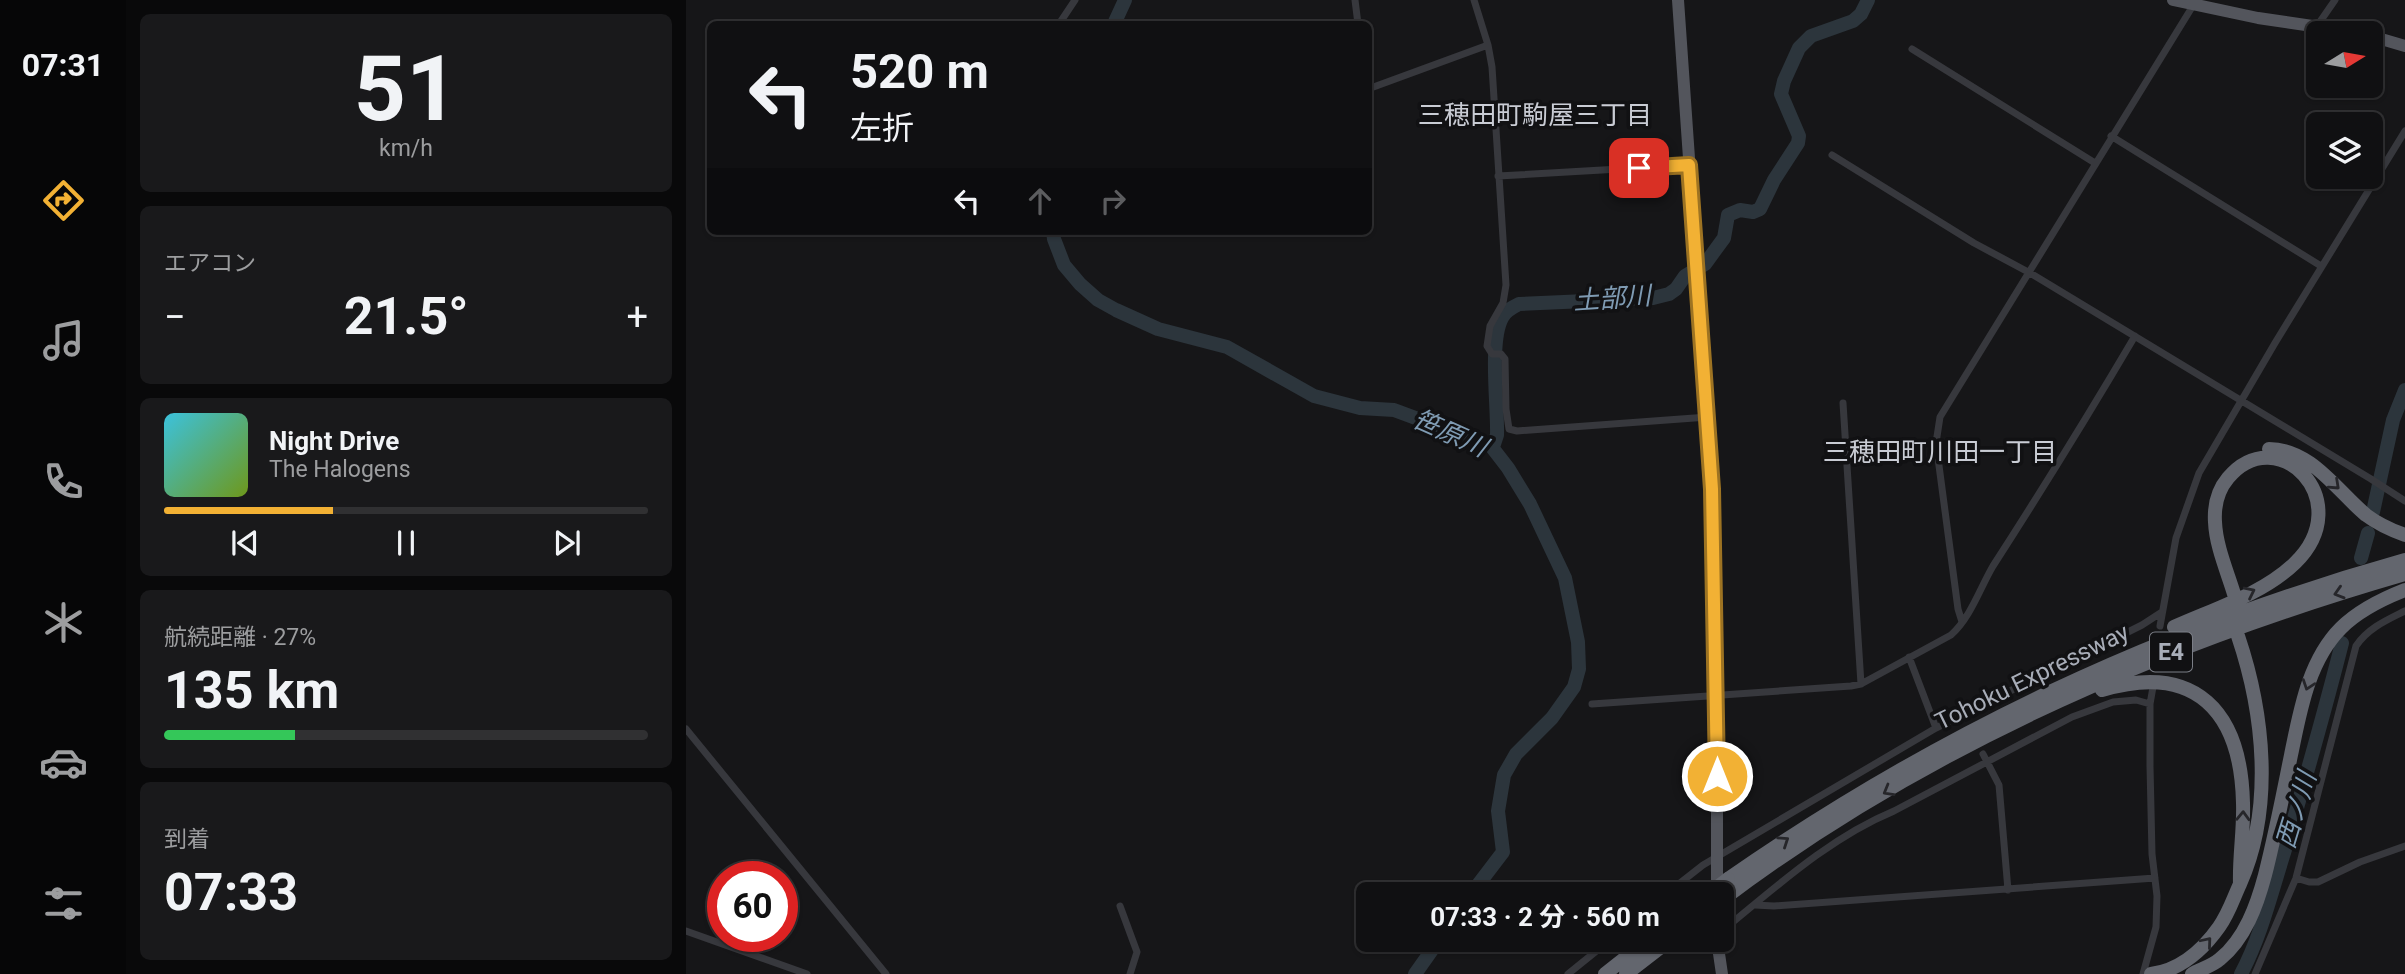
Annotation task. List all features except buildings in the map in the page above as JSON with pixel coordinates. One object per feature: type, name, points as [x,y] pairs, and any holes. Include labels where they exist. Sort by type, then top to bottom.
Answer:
[{"type":"highway","points":[[2035,698],[2122,651],[2264,586],[2297,562],[2312,541],[2319,519],[2318,499],[2309,479],[2301,471],[2281,460],[2261,459],[2241,466],[2228,478],[2218,495],[2215,515],[2230,596],[2208,537],[2206,513],[2210,489],[2221,471],[2249,452],[2272,449],[2298,457],[2324,475],[2366,515],[2405,535]]},
{"type":"highway","name":"Tohoku Expressway","points":[[1724,882],[1799,831],[1903,767],[2035,698],[2124,657],[2206,624],[2405,560]]},
{"type":"highway","name":"Tohoku Expressway","points":[[1734,888],[1947,757],[2079,692],[2176,650],[2293,607],[2405,574]]},
{"type":"highway","points":[[2192,974],[2220,960],[2235,943],[2250,918],[2261,891],[2300,713],[2318,661],[2333,637],[2348,621],[2370,606],[2405,590]]},
{"type":"highway","points":[[2151,974],[2182,964],[2205,947],[2228,915],[2248,870],[2255,836],[2261,764],[2256,709],[2242,635],[2258,670],[2267,723],[2270,757],[2266,819],[2256,871],[2242,916],[2228,941],[2208,967]]},
{"type":"highway","points":[[1947,757],[2098,691],[2119,685],[2156,681],[2189,690],[2209,703],[2217,712],[2230,733],[2238,758],[2243,803],[2240,884]]},
{"type":"highway","points":[[1605,974],[1632,952]]},
{"type":"highway","points":[[1626,974],[1654,952]]},
{"type":"main road","points":[[1678,0],[1712,489],[1717,694],[1717,857],[1720,882]]},
{"type":"main road","points":[[2173,0],[2258,18],[2306,25]]},
{"type":"main road","points":[[2384,40],[2405,46]]},
{"type":"main road","points":[[1716,952],[1716,974]]},
{"type":"main road","points":[[1718,952],[1722,974]]},
{"type":"street","points":[[1061,21],[1074,0]]},
{"type":"street","points":[[1355,0],[1358,21]]},
{"type":"street","points":[[1474,0],[1492,67],[1506,292],[1490,326],[1487,346],[1505,359],[1509,427],[1512,430],[1708,417]]},
{"type":"street","points":[[2320,21],[2335,0]]},
{"type":"street","points":[[1962,622],[1936,443],[1940,417],[2195,3]]},
{"type":"street","points":[[1372,88],[1488,45]]},
{"type":"street","points":[[1912,48],[2095,163]]},
{"type":"street","points":[[2160,626],[2176,538],[2191,491],[2220,435],[2405,131]]},
{"type":"street","points":[[2111,136],[2321,266]]},
{"type":"street","points":[[1832,155],[1974,243],[2135,336],[2405,502]]},
{"type":"street","points":[[1498,176],[1689,165]]},
{"type":"street","points":[[1592,704],[1861,684],[1945,639],[1962,622],[1986,578],[2135,336]]},
{"type":"street","points":[[1843,403],[1861,684]]},
{"type":"street","points":[[2255,974],[2296,878],[2357,646],[2362,637],[2374,627],[2405,611]]},
{"type":"street","points":[[1683,882],[1717,857],[1936,728],[2142,625],[2162,612]]},
{"type":"street","points":[[1909,657],[1936,728]]},
{"type":"street","points":[[2143,974],[2156,927],[2150,704],[2153,687]]},
{"type":"street","points":[[1734,922],[1842,837],[1866,822],[1894,811],[2071,718],[2103,705],[2136,701],[2150,704]]},
{"type":"street","points":[[1962,714],[1967,722]]},
{"type":"street","points":[[686,729],[886,974]]},
{"type":"street","points":[[1983,754],[1999,785],[2008,890]]},
{"type":"street","points":[[2296,878],[2318,882],[2360,862],[2405,846]]},
{"type":"street","points":[[1755,905],[1774,906],[2155,878]]},
{"type":"street","points":[[1120,906],[1137,952],[1130,974]]},
{"type":"street","points":[[686,931],[807,974]]},
{"type":"street","points":[[1569,974],[1596,952]]},
{"type":"waterway","name":"笹原川","points":[[1115,21],[1125,0]]},
{"type":"waterway","name":"土部川","points":[[1491,446],[1497,435],[1496,342],[1505,313],[1519,304],[1653,298],[1669,294],[1685,276],[1705,264],[1724,238],[1728,215],[1740,210],[1753,212],[1760,209],[1774,180],[1798,143],[1799,136],[1781,94],[1799,48],[1811,36],[1853,21],[1861,14],[1868,0]]},
{"type":"waterway","name":"土部川","points":[[1054,235],[1064,265],[1098,300],[1116,310],[1158,329],[1227,347],[1314,396],[1360,408],[1394,410],[1491,446],[1508,468],[1530,504],[1565,578],[1578,642],[1579,669],[1574,687],[1552,718],[1516,754],[1504,775],[1498,811],[1503,852],[1480,882]]},
{"type":"waterway","name":"西ノ川","points":[[2373,512],[2393,420],[2405,390]]},
{"type":"waterway","name":"西ノ川","points":[[2361,558],[2368,533]]},
{"type":"waterway","name":"西ノ川","points":[[2241,974],[2270,899],[2342,643]]},
{"type":"waterway","name":"笹原川","points":[[1415,974],[1431,952]]},
{"type":"district","name":"三穂田町駒屋三丁目","points":[[1535,115]]},
{"type":"district","name":"三穂田町川田一丁目","points":[[1940,452]]},
{"type":"route","points":[[1639,168],[1689,165],[1712,489],[1717,776]]}]
